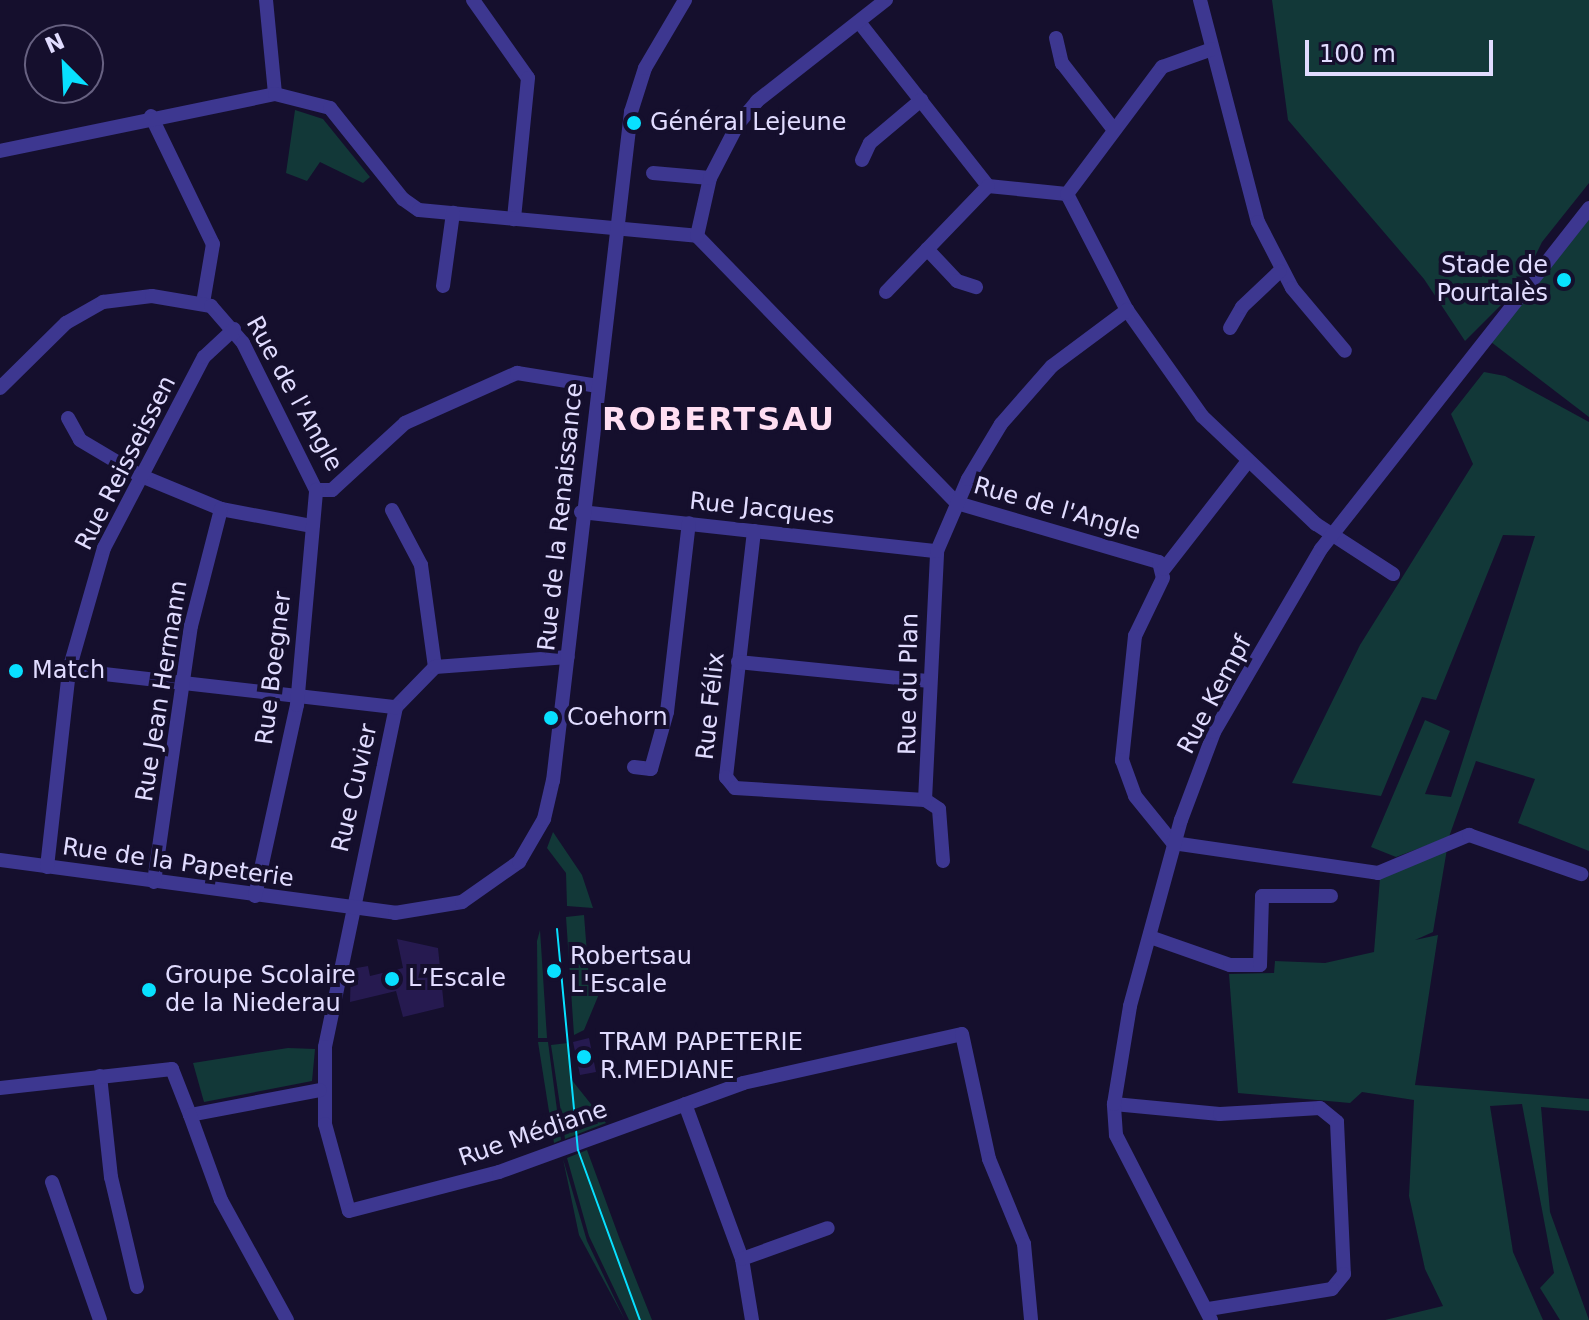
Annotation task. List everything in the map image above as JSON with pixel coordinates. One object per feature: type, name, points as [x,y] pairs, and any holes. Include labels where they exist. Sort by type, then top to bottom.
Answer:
[{"type":"street","points":[[266,0],[275,94]]},
{"type":"street","points":[[473,0],[528,78],[514,219]]},
{"type":"street","name":"Rue de la Renaissance","points":[[350,908],[405,913],[444,907],[492,886],[519,862],[549,803],[568,657],[581,512],[631,112],[645,68],[685,0]]},
{"type":"street","points":[[0,151],[151,116],[275,94],[330,108],[403,199],[419,210],[616,231],[697,236],[710,178],[726,141],[757,101],[886,0]]},
{"type":"street","points":[[1200,0],[1247,188],[1280,271],[1345,351]]},
{"type":"street","points":[[859,22],[988,186],[1067,194]]},
{"type":"street","points":[[1056,38],[1062,63],[1114,130]]},
{"type":"street","points":[[1067,194],[1162,67],[1212,49]]},
{"type":"street","points":[[862,160],[870,143],[921,100]]},
{"type":"street","points":[[0,388],[66,323],[103,302],[140,296],[203,303],[213,244],[151,116]]},
{"type":"street","points":[[653,173],[710,178]]},
{"type":"street","points":[[886,292],[988,186]]},
{"type":"street","points":[[1067,194],[1127,310],[1174,382],[1248,461],[1331,535],[1393,574]]},
{"type":"street","name":"Rue Kempf","points":[[1210,1314],[1128,1165],[1116,1135],[1114,1104],[1130,1006],[1173,843],[1214,732],[1331,535],[1589,208]]},
{"type":"street","points":[[443,286],[453,213]]},
{"type":"street","name":"Rue de l'Angle","points":[[697,236],[957,503],[1144,556],[1164,569]]},
{"type":"street","points":[[927,249],[957,281],[976,287]]},
{"type":"street","points":[[1230,328],[1242,307],[1280,271]]},
{"type":"street","name":"Rue de l'Angle","points":[[203,303],[234,329],[316,490],[332,490],[405,423],[517,373],[598,386]]},
{"type":"street","name":"Rue du Plan","points":[[943,861],[939,809],[925,800],[927,681],[937,551],[980,457],[1027,392],[1080,342],[1127,310]]},
{"type":"street","name":"Rue Reisseissen","points":[[47,867],[69,670],[104,548],[139,475],[204,357],[234,329]]},
{"type":"street","points":[[68,418],[80,440],[139,475],[221,509],[312,526]]},
{"type":"street","name":"Rue de l'Angle","points":[[1173,843],[1135,796],[1122,760],[1135,636],[1164,569],[1248,461]]},
{"type":"street","name":"Rue Boegner","points":[[255,896],[297,695],[316,490]]},
{"type":"street","name":"Rue Jean Hermann","points":[[154,882],[183,682],[221,509]]},
{"type":"street","points":[[392,510],[421,565],[435,667],[568,657]]},
{"type":"street","name":"Rue Jacques","points":[[581,512],[937,551]]},
{"type":"street","points":[[634,767],[651,769],[667,712],[689,523]]},
{"type":"street","name":"Rue Félix","points":[[754,531],[726,777],[735,788],[925,800]]},
{"type":"street","points":[[738,662],[927,681]]},
{"type":"street","name":"Rue Cuvier","points":[[320,1090],[350,908],[396,707],[435,667]]},
{"type":"street","points":[[69,670],[396,707]]},
{"type":"street","points":[[1173,843],[1378,873],[1469,835],[1581,874]]},
{"type":"street","name":"Rue de la Papeterie","points":[[0,860],[350,908]]},
{"type":"street","points":[[1150,937],[1230,965],[1268,965],[1262,896],[1331,896]]},
{"type":"street","name":"Rue Médiane","points":[[320,1090],[349,1211],[499,1172],[743,1083],[962,1034],[989,1159],[1021,1231],[1031,1320]]},
{"type":"street","points":[[0,1088],[172,1069],[221,1200],[287,1320]]},
{"type":"street","points":[[100,1076],[111,1177],[137,1287]]},
{"type":"street","points":[[190,1115],[320,1090]]},
{"type":"street","points":[[685,1104],[742,1259],[752,1320]]},
{"type":"street","points":[[1114,1104],[1220,1114],[1320,1108],[1337,1122],[1344,1274],[1332,1289],[1210,1314]]},
{"type":"street","points":[[52,1182],[100,1320]]},
{"type":"street","points":[[742,1259],[828,1228]]},
{"type":"green space","points":[[1272,0],[1589,0],[1589,183],[1542,242],[1521,285],[1465,341],[1424,279],[1288,120]]},
{"type":"green space","points":[[295,110],[323,119],[370,177],[363,183],[320,162],[307,181],[286,173]]},
{"type":"green space","name":"Stade de Pourtalès","points":[[1589,219],[1589,417],[1491,342]]},
{"type":"green space","points":[[1484,372],[1505,376],[1589,422],[1589,851],[1518,823],[1535,779],[1476,761],[1449,837],[1396,857],[1371,847],[1425,720],[1450,731],[1425,794],[1451,797],[1535,536],[1503,535],[1436,700],[1422,697],[1381,796],[1292,783],[1360,645],[1473,464],[1451,414]]},
{"type":"green space","points":[[553,832],[582,875],[593,908],[567,906],[566,873],[547,848]]},
{"type":"green space","points":[[1447,849],[1433,932],[1415,940],[1438,935],[1415,1085],[1589,1099],[1589,1111],[1541,1107],[1550,1212],[1589,1320],[1560,1320],[1540,1288],[1554,1273],[1522,1104],[1490,1106],[1513,1252],[1543,1320],[1385,1320],[1443,1306],[1425,1269],[1409,1196],[1414,1100],[1362,1092],[1350,1103],[1238,1093],[1229,974],[1274,973],[1275,961],[1325,963],[1374,952],[1380,878]]},
{"type":"green space","points":[[584,915],[590,992],[599,994],[584,1030],[574,1035],[566,917]]},
{"type":"green space","points":[[540,930],[547,1038],[538,1038],[537,941]]},
{"type":"green space","points":[[538,1042],[548,1042],[561,1140],[554,1143]]},
{"type":"green space","points":[[568,1043],[571,1079],[606,1123],[565,1139],[551,1045]]},
{"type":"green space","points":[[288,1048],[315,1049],[312,1081],[204,1102],[193,1063]]},
{"type":"green space","points":[[587,1150],[652,1320],[629,1320],[589,1236],[567,1158]]},
{"type":"green space","points":[[563,1159],[587,1241],[625,1320],[579,1235]]},
{"type":"building","name":"L’Escale","points":[[397,939],[438,948],[444,1007],[403,1017],[396,991],[350,1002],[351,969],[368,966],[370,976],[403,968]]},
{"type":"building","name":"TRAM PAPETERIE R.MEDIANE","points":[[589,1038],[596,1072],[580,1075],[573,1042]]},
{"type":"tram line","points":[[557,929],[578,1150],[640,1320]]},
{"type":"place","name":"Général Lejeune","points":[[634,123]]},
{"type":"place","name":"Stade de Pourtalès","points":[[1564,280]]},
{"type":"place","name":"Match","points":[[16,671]]},
{"type":"place","name":"Coehorn","points":[[551,718]]},
{"type":"place","name":"Robertsau L'Escale","points":[[554,971]]},
{"type":"place","name":"L’Escale","points":[[392,979]]},
{"type":"place","name":"Groupe Scolaire de la Niederau","points":[[149,990]]},
{"type":"place","name":"TRAM PAPETERIE R.MEDIANE","points":[[584,1057]]},
{"type":"district","name":"ROBERTSAU","points":[[719,419]]}]
